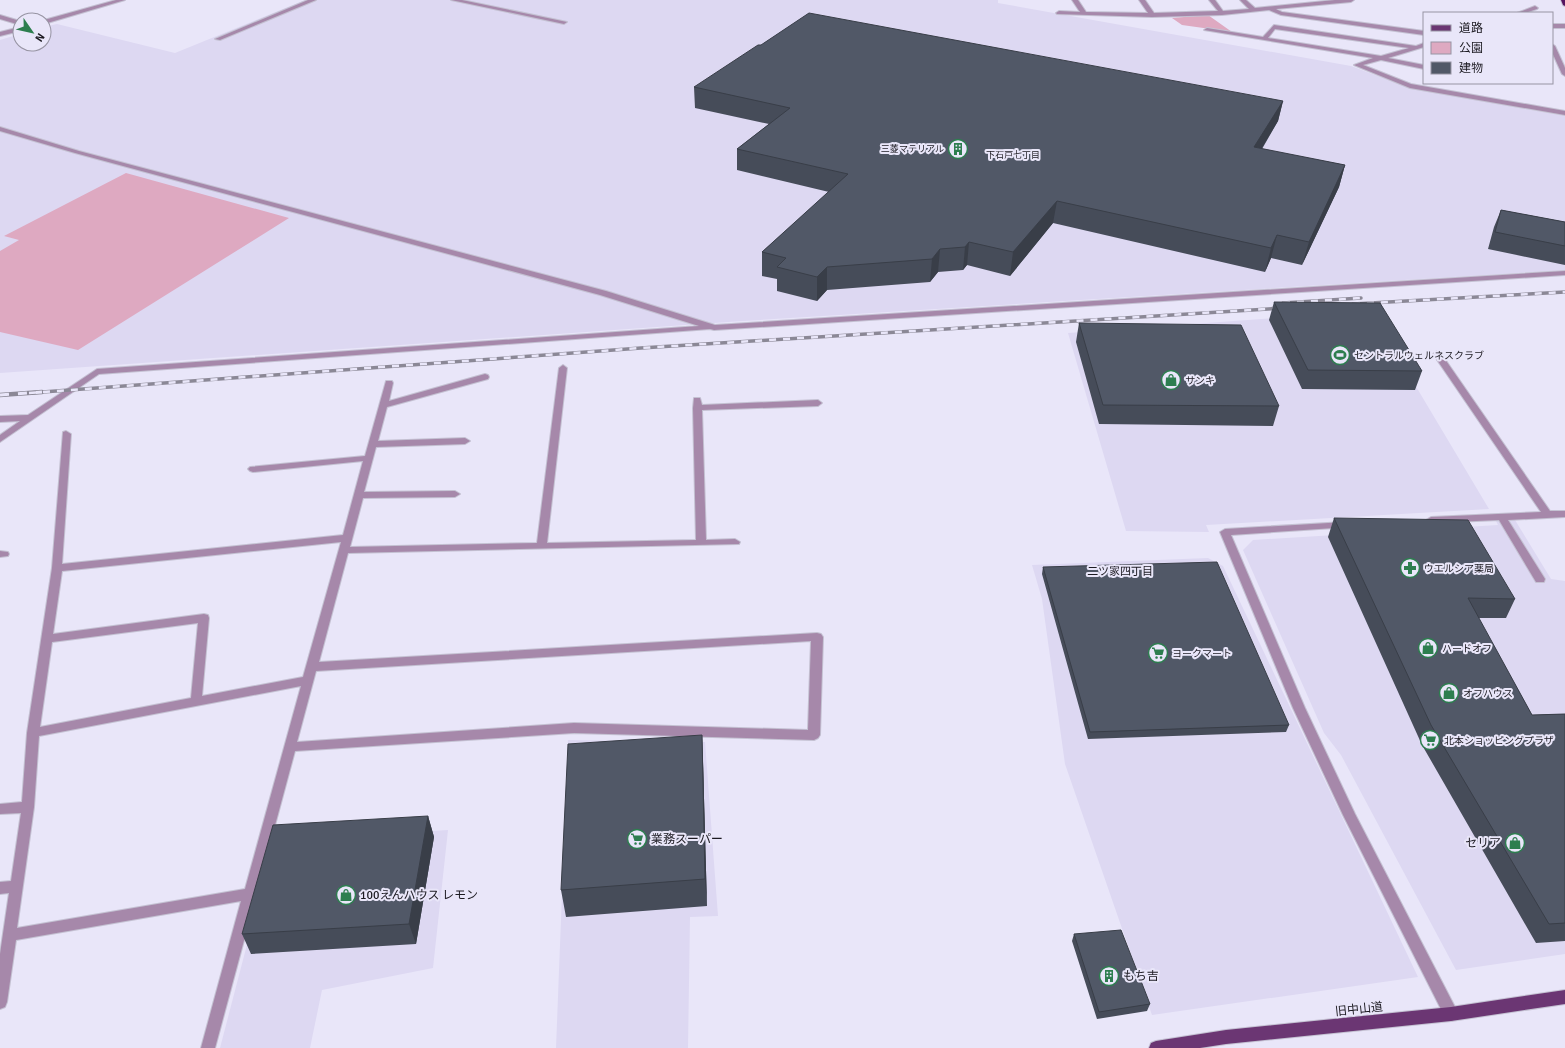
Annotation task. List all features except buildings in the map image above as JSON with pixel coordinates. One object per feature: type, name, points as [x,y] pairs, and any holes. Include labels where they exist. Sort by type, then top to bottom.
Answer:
[{"type":"highway","points":[[1564,0],[1565,4]]},
{"type":"main road","name":"旧中山道","points":[[1156,1048],[1226,1037],[1451,1014],[1565,997]]},
{"type":"street","points":[[52,20],[122,0]]},
{"type":"street","points":[[218,39],[313,0]]},
{"type":"street","points":[[454,0],[564,22]]},
{"type":"street","points":[[1075,0],[1084,14]]},
{"type":"street","points":[[1142,0],[1152,15]]},
{"type":"street","points":[[1212,0],[1222,13]]},
{"type":"street","points":[[1243,0],[1253,9]]},
{"type":"street","points":[[1294,0],[1300,4]]},
{"type":"street","points":[[1059,13],[1152,15],[1222,13],[1351,0]]},
{"type":"street","points":[[1532,0],[1536,11]]},
{"type":"street","points":[[1267,8],[1281,13],[1423,33]]},
{"type":"street","points":[[0,17],[12,21]]},
{"type":"street","points":[[1264,39],[1274,26],[1417,47]]},
{"type":"street","points":[[1553,26],[1565,26]]},
{"type":"street","points":[[1207,30],[1382,58],[1423,67]]},
{"type":"street","points":[[0,34],[12,31]]},
{"type":"street","points":[[1423,45],[1357,65],[1410,86],[1565,113]]},
{"type":"street","points":[[1553,48],[1565,74]]},
{"type":"street","points":[[0,129],[78,152],[603,293],[714,328]]},
{"type":"street","points":[[0,439],[97,372],[714,328],[1565,273]]},
{"type":"street","points":[[1437,354],[1547,514]]},
{"type":"street","points":[[542,545],[564,368]]},
{"type":"street","points":[[384,404],[485,377]]},
{"type":"street","points":[[208,1048],[389,383]]},
{"type":"street","points":[[701,543],[697,404],[818,403]]},
{"type":"street","points":[[0,419],[30,418]]},
{"type":"street","points":[[0,1002],[28,807],[33,733],[57,568],[66,434]]},
{"type":"street","points":[[373,444],[465,441]]},
{"type":"street","points":[[253,469],[369,458]]},
{"type":"street","points":[[359,495],[455,494]]},
{"type":"street","points":[[1422,521],[1565,514]]},
{"type":"street","points":[[1501,516],[1540,579]]},
{"type":"street","points":[[1359,524],[1225,532],[1299,708],[1349,815],[1451,1014]]},
{"type":"street","points":[[57,568],[345,544],[542,545],[735,542]]},
{"type":"street","points":[[47,639],[204,618],[196,702]]},
{"type":"street","points":[[290,747],[574,728],[814,735],[817,637],[311,666]]},
{"type":"street","points":[[33,733],[308,680]]},
{"type":"street","points":[[0,809],[28,807]]},
{"type":"street","points":[[0,888],[16,886]]},
{"type":"street","points":[[10,935],[250,894]]},
{"type":"shaded area","points":[[305,0],[998,0],[998,3],[1351,66],[1410,88],[1565,116],[1565,270],[742,321],[0,373],[0,40],[12,36],[12,52],[52,52],[52,25],[57,24],[175,53]]},
{"type":"shaded area","points":[[1371,311],[1489,509],[1206,525],[1209,532],[1126,531],[1068,333]]},
{"type":"shaded area","name":"北本ショッピングプラザ","points":[[1515,520],[1551,579],[1565,581],[1565,954],[1456,970],[1341,755],[1324,733],[1243,550],[1253,540],[1498,525],[1496,521]]},
{"type":"shaded area","points":[[1208,558],[1223,566],[1418,977],[1152,1015],[1065,764],[1042,599],[1032,565]]},
{"type":"shaded area","points":[[568,740],[705,742],[718,916],[690,917],[688,1048],[556,1048]]},
{"type":"shaded area","points":[[448,830],[433,968],[322,990],[310,1048],[220,1048],[274,841]]},
{"type":"green space","points":[[1208,15],[1232,32],[1182,25],[1172,18]]},
{"type":"green space","points":[[126,173],[289,218],[78,350],[0,332],[0,251],[19,240],[4,236]]},
{"type":"railway","points":[[1353,304],[1565,292]]},
{"type":"railway","points":[[1283,303],[1361,298]]},
{"type":"railway","points":[[29,393],[641,348],[1283,308]]},
{"type":"railway","points":[[0,395],[42,392]]},
{"type":"place","name":"三菱マテリアル","points":[[958,149]]},
{"type":"place","name":"セントラルウェルネスクラブ","points":[[1340,355]]},
{"type":"place","name":"サンキ","points":[[1171,380]]},
{"type":"place","name":"ウエルシア薬局","points":[[1410,568]]},
{"type":"place","name":"ハードオフ","points":[[1428,648]]},
{"type":"place","name":"ヨークマート","points":[[1158,653]]},
{"type":"place","name":"オフハウス","points":[[1449,693]]},
{"type":"place","name":"北本ショッピングプラザ","points":[[1430,740]]},
{"type":"place","name":"業務スーパー","points":[[637,839]]},
{"type":"place","name":"セリア","points":[[1515,843]]},
{"type":"place","name":"100えんハウス レモン","points":[[346,895]]},
{"type":"place","name":"もち吉","points":[[1109,976]]},
{"type":"district","name":"下石戸七丁目","points":[[1013,155]]},
{"type":"district","name":"二ツ家四丁目","points":[[1120,571]]}]
